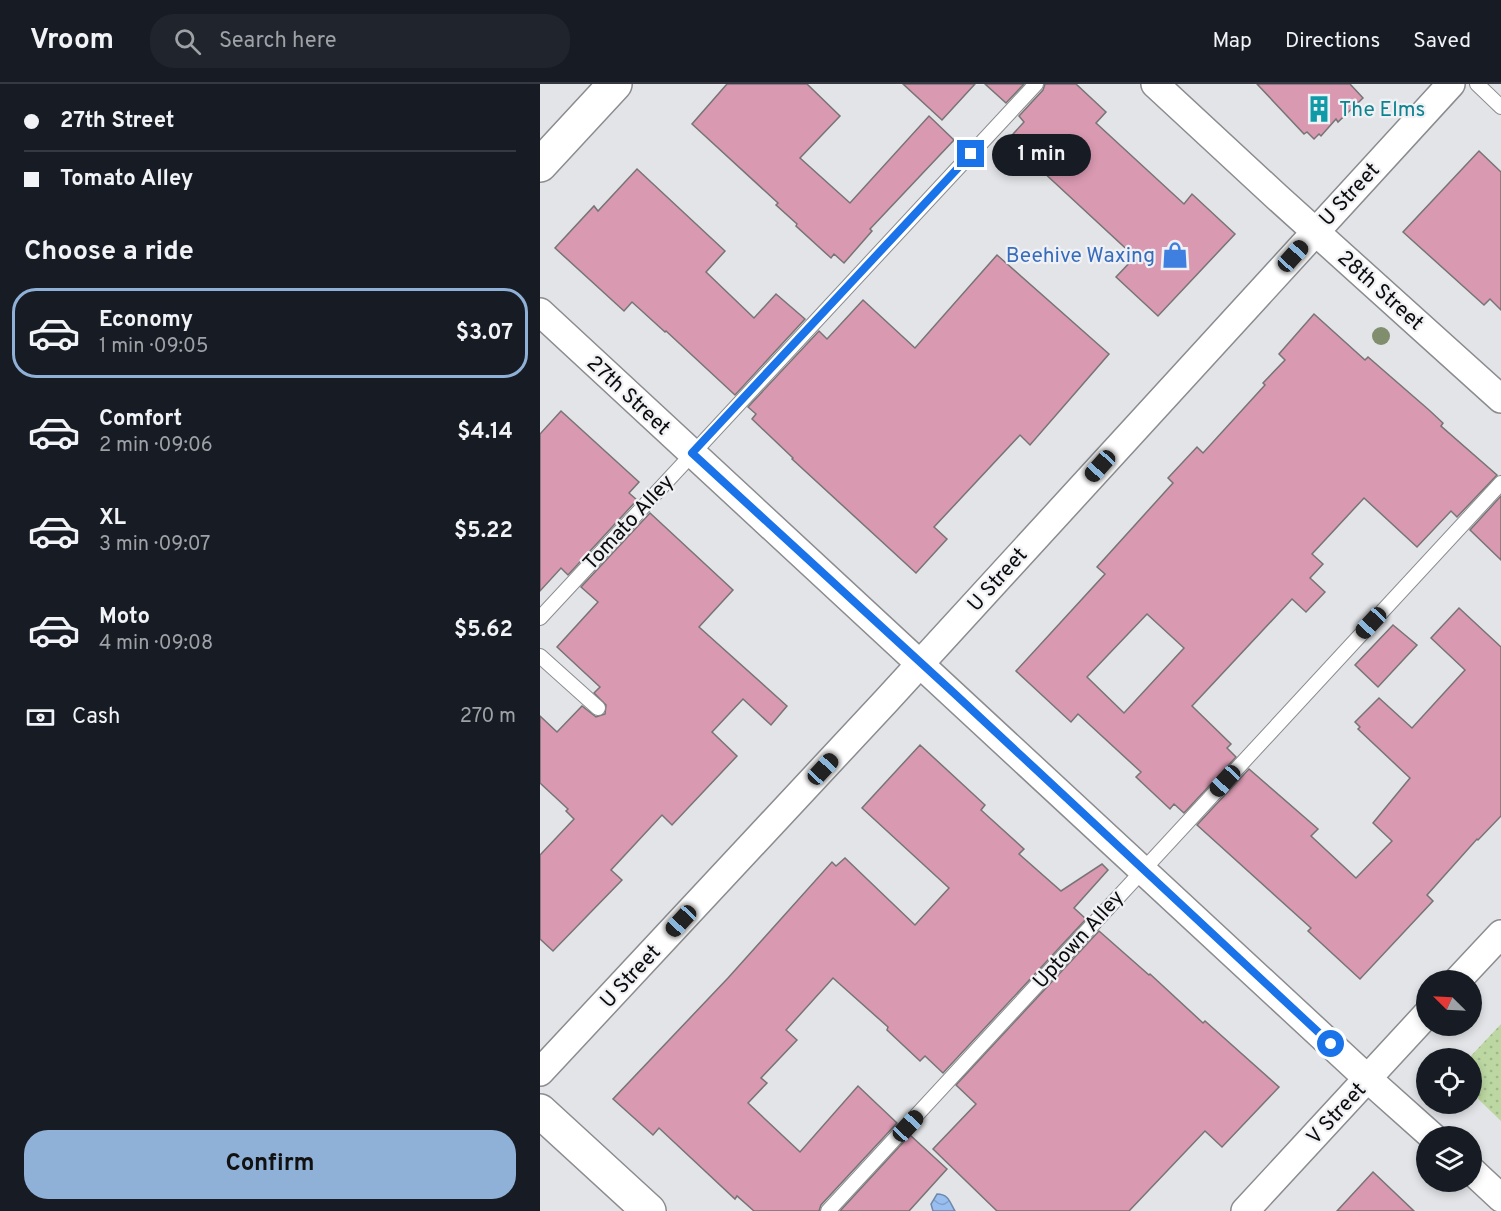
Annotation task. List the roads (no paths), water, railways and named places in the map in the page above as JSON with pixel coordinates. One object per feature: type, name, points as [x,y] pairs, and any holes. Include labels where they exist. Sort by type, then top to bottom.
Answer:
[{"type":"street","points":[[540,165],[615,84]]},
{"type":"street","name":"28th Street","points":[[1155,84],[1501,399]]},
{"type":"street","name":"U Street","points":[[540,1072],[920,663],[1451,84]]},
{"type":"street","name":"27th Street","points":[[540,312],[1421,1126]]},
{"type":"street","points":[[1468,970],[1501,934]]},
{"type":"street","name":"V Street","points":[[1245,1211],[1416,1026]]},
{"type":"street","points":[[540,1111],[649,1211]]},
{"type":"street","points":[[1482,1180],[1501,1198]]},
{"type":"lane","name":"Tomato Alley","points":[[540,618],[1036,84]]},
{"type":"lane","points":[[1476,84],[1501,107]]},
{"type":"lane","name":"Uptown Alley","points":[[828,1211],[1501,483]]},
{"type":"lane","points":[[540,656],[598,708]]},
{"type":"water","points":[[937,1194],[947,1197],[955,1211],[933,1211],[931,1204]]},
{"type":"place","name":"The Elms","points":[[1319,109]]},
{"type":"place","name":"Beehive Waxing","points":[[1175,255]]}]
